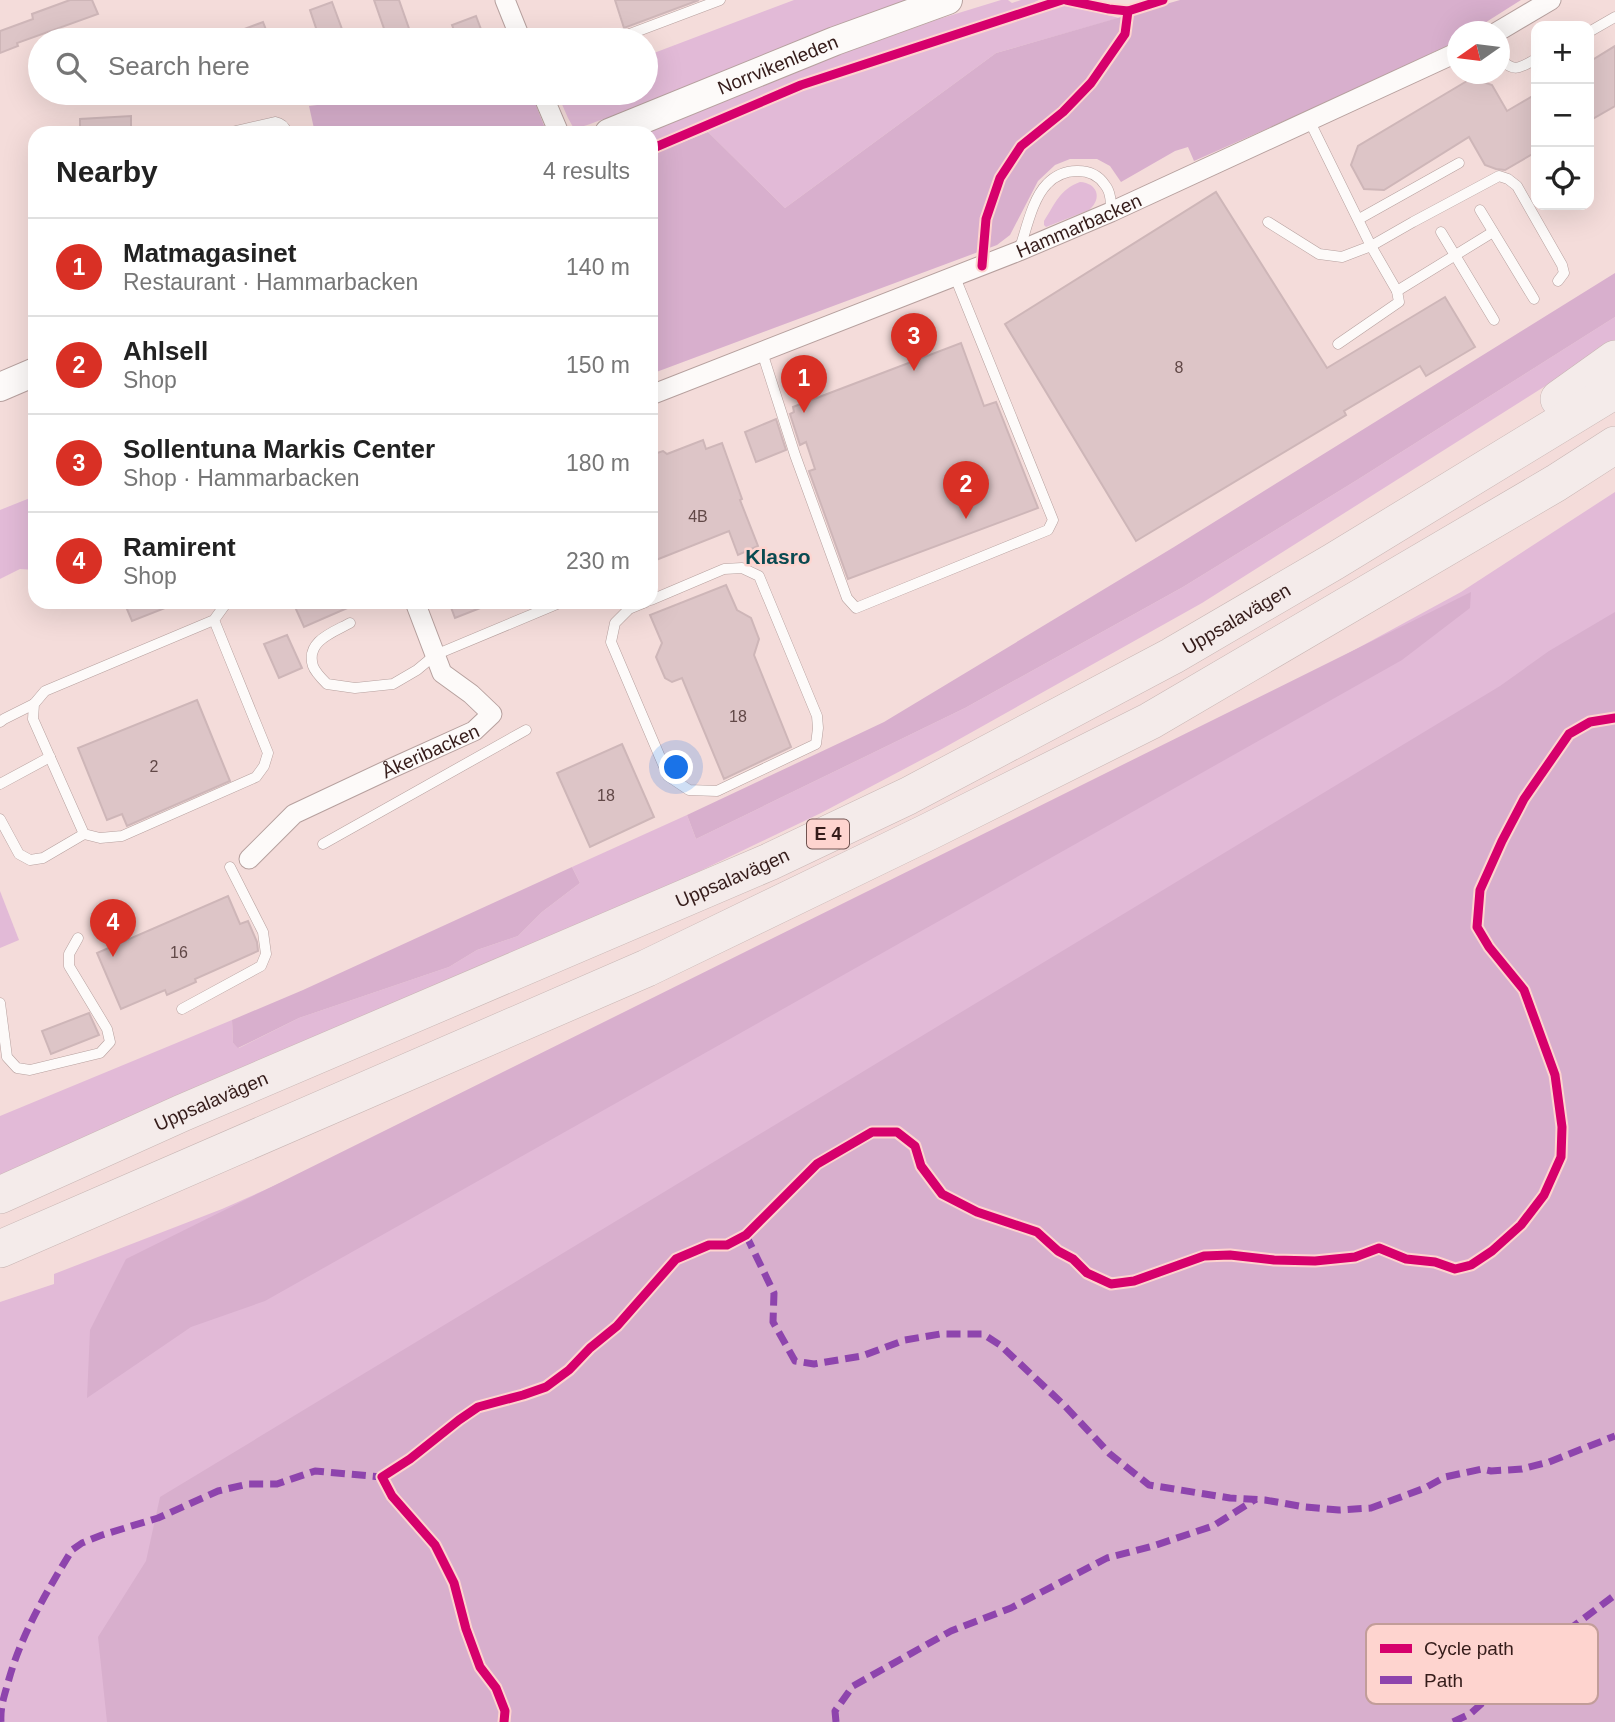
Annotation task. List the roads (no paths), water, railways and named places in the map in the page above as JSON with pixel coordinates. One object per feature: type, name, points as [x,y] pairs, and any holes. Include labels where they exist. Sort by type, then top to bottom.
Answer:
[{"type":"highway","points":[[1333,562],[1615,359]]},
{"type":"highway","name":"Uppsalavägen","points":[[0,1195],[182,1113],[769,862],[908,796],[1160,663],[1333,562],[1615,390]]},
{"type":"highway","name":"E 4","points":[[0,1249],[648,968],[928,832],[1150,721],[1556,483],[1615,445]]},
{"type":"main road","name":"Norrvikenleden","points":[[626,126],[835,41],[948,0]]},
{"type":"main road","points":[[0,387],[28,375]]},
{"type":"street","points":[[505,0],[516,28]]},
{"type":"street","points":[[1510,24],[1551,0]]},
{"type":"street","name":"Hammarbacken","points":[[658,392],[955,277],[1111,212],[1447,57]]},
{"type":"street","points":[[547,105],[556,126]]},
{"type":"street","name":"Åkeribacken","points":[[249,859],[294,814],[474,731],[492,714],[471,694],[442,673],[418,609]]},
{"type":"lane","points":[[646,28],[720,0]]},
{"type":"lane","points":[[1594,29],[1615,17]]},
{"type":"lane","points":[[1510,68],[1516,69],[1531,62]]},
{"type":"lane","points":[[1310,120],[1371,246],[1397,291],[1399,302],[1338,344]]},
{"type":"lane","points":[[258,126],[275,122],[283,126]]},
{"type":"lane","points":[[1359,219],[1459,163]]},
{"type":"lane","points":[[1019,251],[1036,200],[1045,185],[1065,172],[1083,171],[1096,176],[1106,185],[1111,198],[1111,212]]},
{"type":"lane","points":[[1268,222],[1319,254],[1342,257],[1371,246],[1499,176],[1517,186],[1562,265],[1564,273],[1558,281]]},
{"type":"lane","points":[[1480,210],[1534,299]]},
{"type":"lane","points":[[1441,232],[1494,320]]},
{"type":"lane","points":[[1397,291],[1493,232]]},
{"type":"lane","points":[[762,352],[795,455],[847,598],[856,608],[1048,530],[1053,520],[955,277]]},
{"type":"lane","points":[[629,609],[615,623],[611,642],[668,776],[689,790],[717,791],[816,744],[817,716],[759,576],[742,568],[724,569],[658,597]]},
{"type":"lane","points":[[0,722],[34,704],[45,691],[214,620],[222,609]]},
{"type":"lane","points":[[350,623],[318,640],[312,653],[313,667],[327,684],[355,688],[393,684],[417,670],[435,655],[545,609]]},
{"type":"lane","points":[[0,819],[19,854],[30,860],[43,858],[84,834],[100,838],[122,836],[256,777],[264,766],[268,753],[214,620]]},
{"type":"lane","points":[[34,704],[33,719],[84,834]]},
{"type":"lane","points":[[323,844],[526,730]]},
{"type":"lane","points":[[0,784],[50,757]]},
{"type":"lane","points":[[182,1009],[261,966],[266,954],[262,932],[230,867]]},
{"type":"lane","points":[[0,1003],[6,1057],[17,1068],[30,1070],[100,1053],[110,1042],[107,1029],[69,966],[69,954],[78,938]]},
{"type":"place","name":"Sollentuna Markis Center","points":[[914,371]]},
{"type":"place","name":"Matmagasinet","points":[[804,413]]},
{"type":"place","name":"Ahlsell","points":[[966,519]]},
{"type":"place","name":"Ramirent","points":[[113,957]]},
{"type":"district","name":"Klasro","points":[[778,556]]}]
